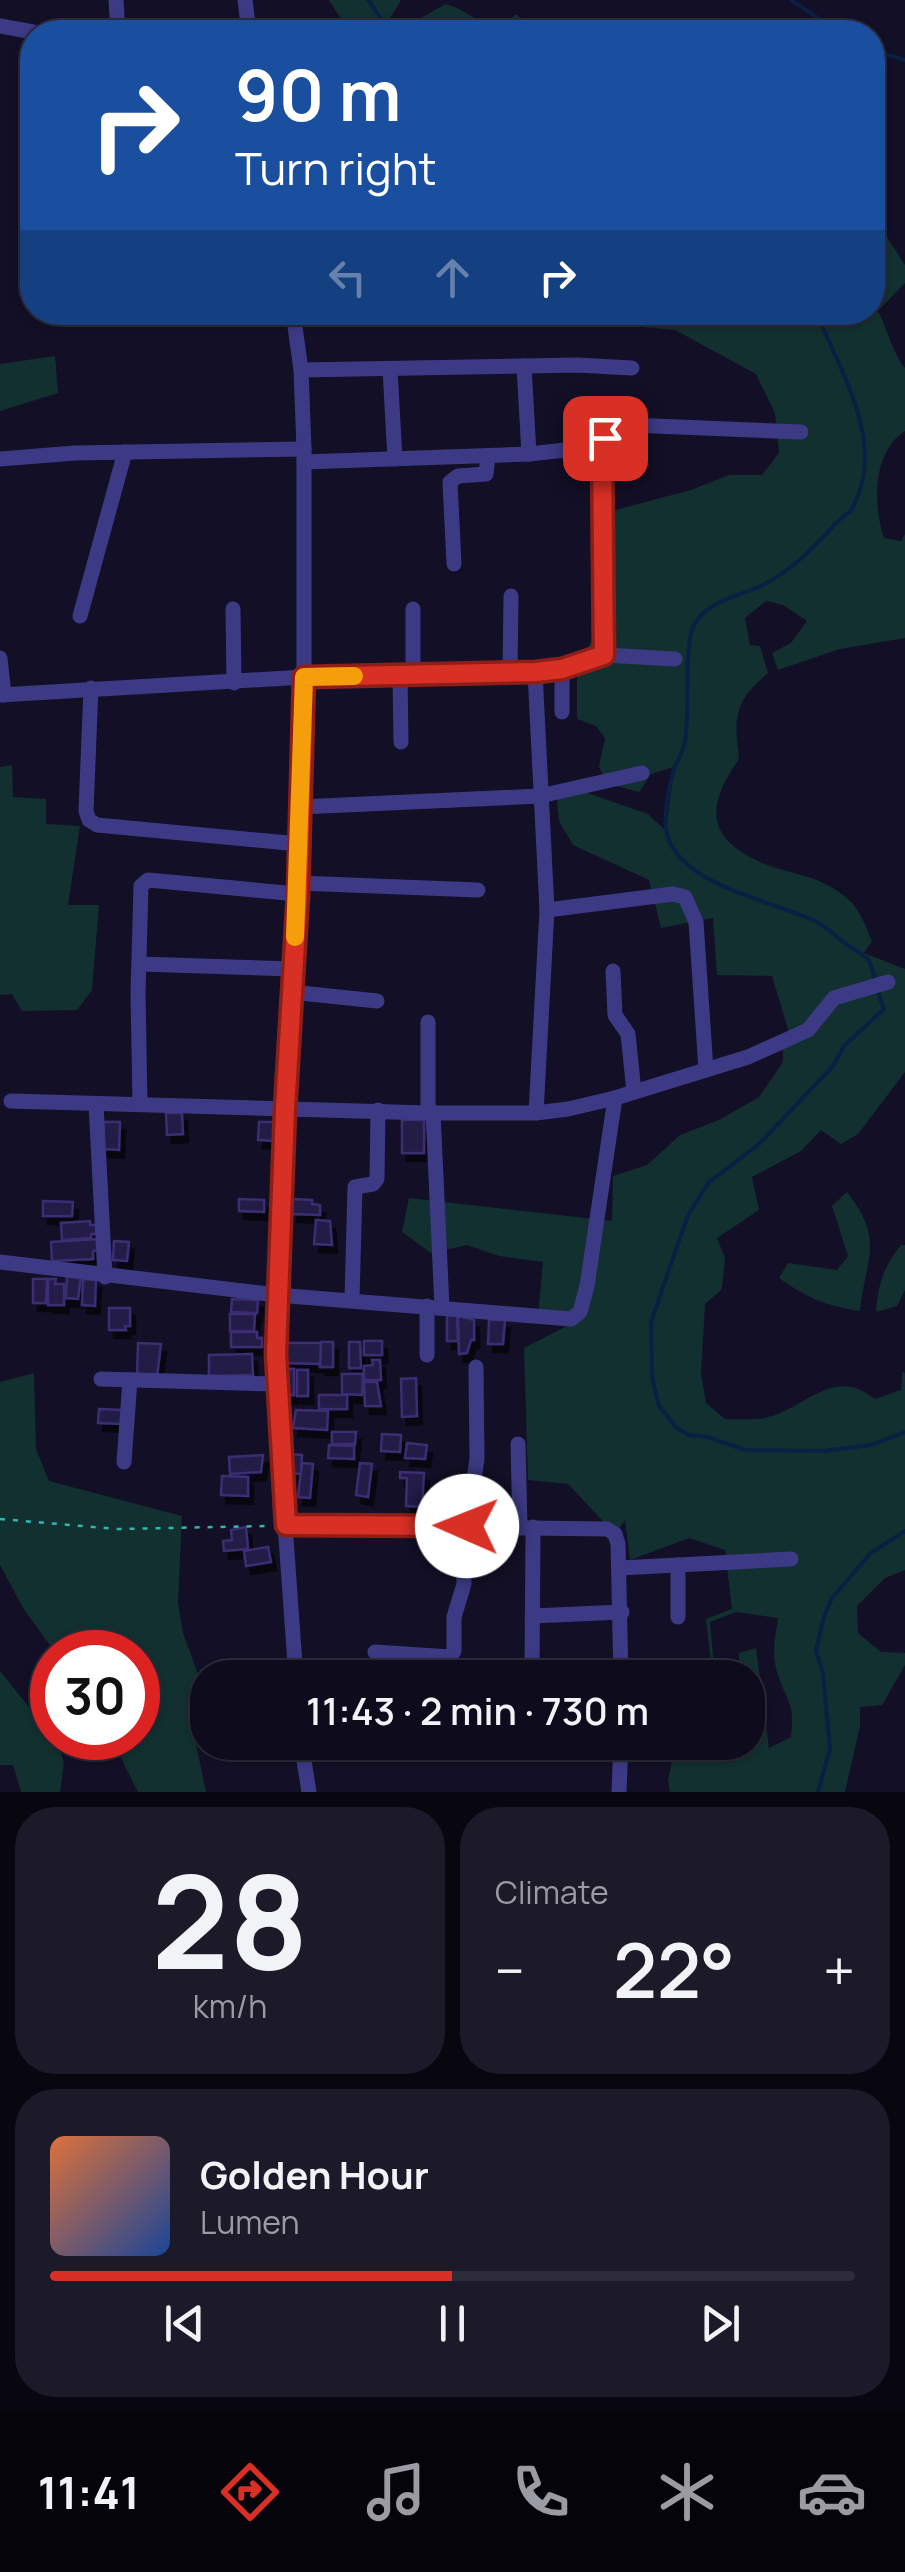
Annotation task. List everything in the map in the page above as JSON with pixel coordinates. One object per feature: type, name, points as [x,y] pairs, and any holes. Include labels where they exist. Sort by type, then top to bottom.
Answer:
[{"type":"street","points":[[295,325],[301,370],[304,455],[304,677],[275,1384],[295,1660]]},
{"type":"street","points":[[524,366],[529,454]]},
{"type":"street","points":[[390,368],[395,459]]},
{"type":"street","points":[[301,370],[632,368]]},
{"type":"street","points":[[604,655],[602,446],[608,434],[630,426],[801,432]]},
{"type":"street","points":[[0,459],[124,452],[395,459],[529,454],[602,446]]},
{"type":"street","points":[[80,616],[124,452]]},
{"type":"street","points":[[454,564],[450,482],[458,476],[486,474],[488,456]]},
{"type":"street","points":[[510,672],[512,596]]},
{"type":"street","points":[[233,609],[234,683]]},
{"type":"street","points":[[401,742],[413,610]]},
{"type":"street","points":[[0,658],[2,695],[304,677],[536,672],[562,669],[604,655],[675,659]]},
{"type":"street","points":[[562,669],[562,712]]},
{"type":"street","points":[[536,672],[546,910],[536,1113]]},
{"type":"street","points":[[92,688],[86,811],[89,820],[96,824],[299,844]]},
{"type":"street","points":[[300,807],[540,796],[642,773]]},
{"type":"street","points":[[140,1104],[139,896],[141,886],[148,880],[298,888],[478,890]]},
{"type":"street","points":[[546,910],[673,894],[685,897],[696,922],[706,1070]]},
{"type":"street","points":[[140,964],[293,970]]},
{"type":"street","points":[[613,971],[615,1015],[628,1034],[634,1092]]},
{"type":"street","points":[[11,1100],[285,1110],[536,1113],[615,1098],[791,1040],[808,1030],[834,998],[888,982]]},
{"type":"street","points":[[291,992],[377,1001]]},
{"type":"street","points":[[426,1356],[434,1306],[428,1022]]},
{"type":"street","points":[[0,1262],[277,1294],[571,1318],[580,1312],[600,1214],[615,1098]]},
{"type":"street","points":[[96,1104],[105,1276]]},
{"type":"street","points":[[352,1300],[356,1187],[377,1179],[378,1110]]},
{"type":"street","points":[[375,1652],[450,1657],[454,1650],[454,1618],[464,1584],[465,1525],[478,1459],[476,1367]]},
{"type":"street","points":[[101,1379],[275,1384]]},
{"type":"street","points":[[124,1462],[130,1380]]},
{"type":"street","points":[[518,1444],[527,1527],[532,1660]]},
{"type":"street","points":[[286,1525],[607,1529],[615,1534],[618,1544],[622,1660]]},
{"type":"street","points":[[620,1568],[791,1560]]},
{"type":"street","points":[[678,1565],[678,1617]]},
{"type":"street","points":[[532,1616],[622,1612]]},
{"type":"street","points":[[305,1760],[309,1792]]},
{"type":"street","points":[[619,1792],[620,1760]]},
{"type":"path","points":[[0,1519],[117,1529],[286,1525]]},
{"type":"green space","points":[[329,0],[401,0],[389,20],[342,20]]},
{"type":"green space","points":[[446,4],[478,20],[417,20]]},
{"type":"green space","points":[[885,234],[905,265],[905,283],[885,304]]},
{"type":"green space","points":[[634,325],[884,325],[905,368],[905,431],[886,452],[877,495],[884,538],[901,541],[905,534],[905,638],[840,649],[778,670],[772,653],[791,643],[807,621],[783,605],[766,601],[745,618],[750,645],[760,646],[768,673],[748,692],[739,711],[739,759],[722,789],[716,816],[726,839],[739,850],[768,865],[826,884],[849,900],[872,941],[864,953],[905,969],[905,1072],[858,1134],[841,1144],[821,1130],[801,1151],[752,1177],[759,1210],[717,1238],[725,1258],[722,1289],[705,1304],[701,1374],[706,1403],[725,1419],[765,1418],[833,1387],[860,1390],[875,1399],[901,1390],[902,1372],[905,1373],[905,1570],[885,1578],[857,1606],[858,1633],[881,1652],[905,1653],[905,1665],[882,1705],[860,1707],[860,1726],[845,1792],[670,1792],[672,1760],[765,1760],[765,1717],[769,1748],[791,1737],[791,1710],[775,1661],[778,1618],[736,1612],[710,1622],[711,1660],[706,1619],[732,1609],[725,1550],[689,1538],[630,1560],[625,1520],[615,1534],[568,1484],[528,1480],[524,1348],[582,1318],[538,1317],[543,1262],[499,1256],[467,1245],[431,1253],[402,1232],[409,1198],[612,1221],[613,1176],[647,1165],[680,1135],[719,1120],[759,1097],[783,1062],[783,1040],[791,1039],[772,976],[717,975],[713,918],[661,928],[649,880],[573,845],[559,821],[556,787],[582,791],[648,814],[666,831],[674,767],[651,774],[639,792],[606,783],[599,766],[605,738],[596,726],[577,719],[577,663],[598,632],[608,512],[691,490],[729,475],[762,475],[779,453],[775,413],[756,374],[675,330]]},
{"type":"green space","points":[[55,356],[58,393],[0,411],[0,364]]},
{"type":"green space","points":[[12,765],[13,797],[46,799],[46,824],[80,826],[68,905],[99,905],[92,990],[77,1010],[22,1011],[12,994],[0,995],[0,767]]},
{"type":"green space","points":[[847,1192],[866,1223],[869,1236],[869,1262],[860,1311],[817,1300],[779,1278],[788,1263],[837,1270],[848,1256],[832,1206]]},
{"type":"green space","points":[[901,1245],[905,1245],[905,1290],[897,1306],[876,1312],[882,1277]]},
{"type":"green space","points":[[34,1373],[36,1449],[49,1481],[182,1516],[178,1603],[193,1660],[190,1760],[199,1760],[206,1792],[138,1792],[122,1760],[160,1760],[160,1630],[39,1630],[0,1565],[0,1382]]},
{"type":"green space","points":[[756,1648],[758,1660],[739,1660],[739,1653]]},
{"type":"green space","points":[[0,1671],[30,1708],[30,1760],[63,1760],[60,1792],[21,1792],[13,1765],[0,1765]]},
{"type":"building","points":[[166,1113],[182,1113],[183,1134],[167,1135]]},
{"type":"building","points":[[402,1120],[424,1120],[424,1153],[402,1153]]},
{"type":"building","points":[[103,1122],[120,1122],[119,1150],[103,1149]]},
{"type":"building","points":[[259,1122],[276,1122],[274,1141],[258,1140]]},
{"type":"building","points":[[239,1199],[264,1200],[264,1212],[239,1211]]},
{"type":"building","points":[[293,1199],[312,1200],[312,1204],[320,1205],[320,1215],[292,1214]]},
{"type":"building","points":[[43,1201],[73,1202],[72,1216],[43,1216]]},
{"type":"building","points":[[316,1220],[330,1221],[332,1245],[314,1244]]},
{"type":"building","points":[[90,1221],[90,1225],[96,1225],[96,1234],[91,1234],[91,1238],[62,1240],[61,1223]]},
{"type":"building","points":[[98,1239],[99,1250],[93,1251],[93,1259],[52,1261],[51,1242]]},
{"type":"building","points":[[114,1241],[129,1242],[127,1261],[113,1260]]},
{"type":"building","points":[[67,1275],[81,1276],[78,1299],[66,1298]]},
{"type":"building","points":[[33,1279],[47,1279],[46,1303],[33,1303]]},
{"type":"building","points":[[48,1279],[64,1284],[64,1305],[48,1305]]},
{"type":"building","points":[[83,1279],[96,1280],[95,1306],[82,1305]]},
{"type":"building","points":[[232,1299],[258,1300],[257,1313],[231,1312]]},
{"type":"building","points":[[109,1308],[130,1308],[130,1326],[125,1326],[126,1330],[109,1330]]},
{"type":"building","points":[[230,1314],[255,1314],[254,1331],[230,1331]]},
{"type":"building","points":[[447,1315],[457,1315],[458,1341],[447,1341]]},
{"type":"building","points":[[458,1316],[474,1320],[474,1340],[467,1353],[459,1354]]},
{"type":"building","points":[[489,1320],[505,1320],[503,1344],[488,1344]]},
{"type":"building","points":[[231,1332],[257,1332],[262,1347],[231,1347]]},
{"type":"building","points":[[364,1341],[382,1341],[382,1355],[364,1355]]},
{"type":"building","points":[[321,1342],[333,1342],[333,1367],[320,1367]]},
{"type":"building","points":[[349,1342],[360,1342],[361,1368],[349,1368]]},
{"type":"building","points":[[138,1343],[161,1344],[157,1377],[137,1376]]},
{"type":"building","points":[[285,1343],[321,1343],[320,1364],[285,1363]]},
{"type":"building","points":[[252,1354],[253,1375],[209,1376],[209,1355]]},
{"type":"building","points":[[372,1360],[380,1360],[381,1380],[364,1380],[364,1366],[373,1365]]},
{"type":"building","points":[[283,1369],[294,1369],[294,1395],[283,1396]]},
{"type":"building","points":[[297,1370],[308,1370],[308,1396],[297,1396]]},
{"type":"building","points":[[342,1374],[363,1374],[362,1395],[342,1394]]},
{"type":"building","points":[[416,1378],[417,1416],[402,1417],[401,1379]]},
{"type":"building","points":[[364,1382],[377,1382],[381,1406],[365,1406]]},
{"type":"building","points":[[319,1395],[347,1395],[347,1409],[319,1409]]},
{"type":"building","points":[[99,1409],[123,1410],[123,1424],[98,1423]]},
{"type":"building","points":[[296,1410],[328,1411],[327,1430],[293,1428]]},
{"type":"building","points":[[332,1432],[356,1432],[355,1444],[332,1444]]},
{"type":"building","points":[[382,1434],[401,1435],[400,1452],[381,1451]]},
{"type":"building","points":[[407,1443],[427,1445],[425,1459],[405,1458]]},
{"type":"building","points":[[329,1445],[354,1446],[354,1459],[328,1458]]},
{"type":"building","points":[[289,1454],[302,1455],[301,1474],[287,1473]]},
{"type":"building","points":[[263,1455],[261,1472],[230,1474],[229,1457]]},
{"type":"building","points":[[302,1463],[313,1464],[310,1498],[298,1497]]},
{"type":"building","points":[[360,1463],[372,1464],[368,1497],[356,1495]]},
{"type":"building","points":[[400,1472],[424,1473],[422,1507],[406,1506],[407,1478],[400,1478]]},
{"type":"building","points":[[222,1476],[248,1477],[248,1496],[221,1495]]},
{"type":"building","points":[[246,1527],[248,1549],[224,1551],[223,1541],[232,1540],[231,1530]]},
{"type":"building","points":[[268,1547],[271,1562],[246,1566],[244,1551]]},
{"type":"waterway","points":[[368,0],[382,20]]},
{"type":"waterway","points":[[791,0],[821,20]]},
{"type":"waterway","points":[[885,54],[905,60]]},
{"type":"waterway","points":[[822,325],[863,433],[862,483],[850,511],[803,557],[763,585],[715,605],[693,627],[685,741],[670,783],[666,829],[673,848],[686,864],[728,888],[819,923],[867,958],[876,983]]},
{"type":"waterway","points":[[878,992],[884,1009],[844,1046],[833,1066],[758,1145],[709,1182],[688,1215],[651,1322],[652,1377],[659,1406],[677,1428],[745,1450],[823,1451],[871,1445],[905,1432]]},
{"type":"waterway","points":[[818,1792],[830,1749],[823,1673],[816,1651],[824,1616],[832,1598],[871,1553],[905,1531]]},
{"type":"slow traffic","points":[[295,937],[304,677],[354,676]]},
{"type":"route","points":[[467,1526],[286,1525],[275,1384],[304,677],[536,672],[562,669],[604,655],[605,438]]}]
